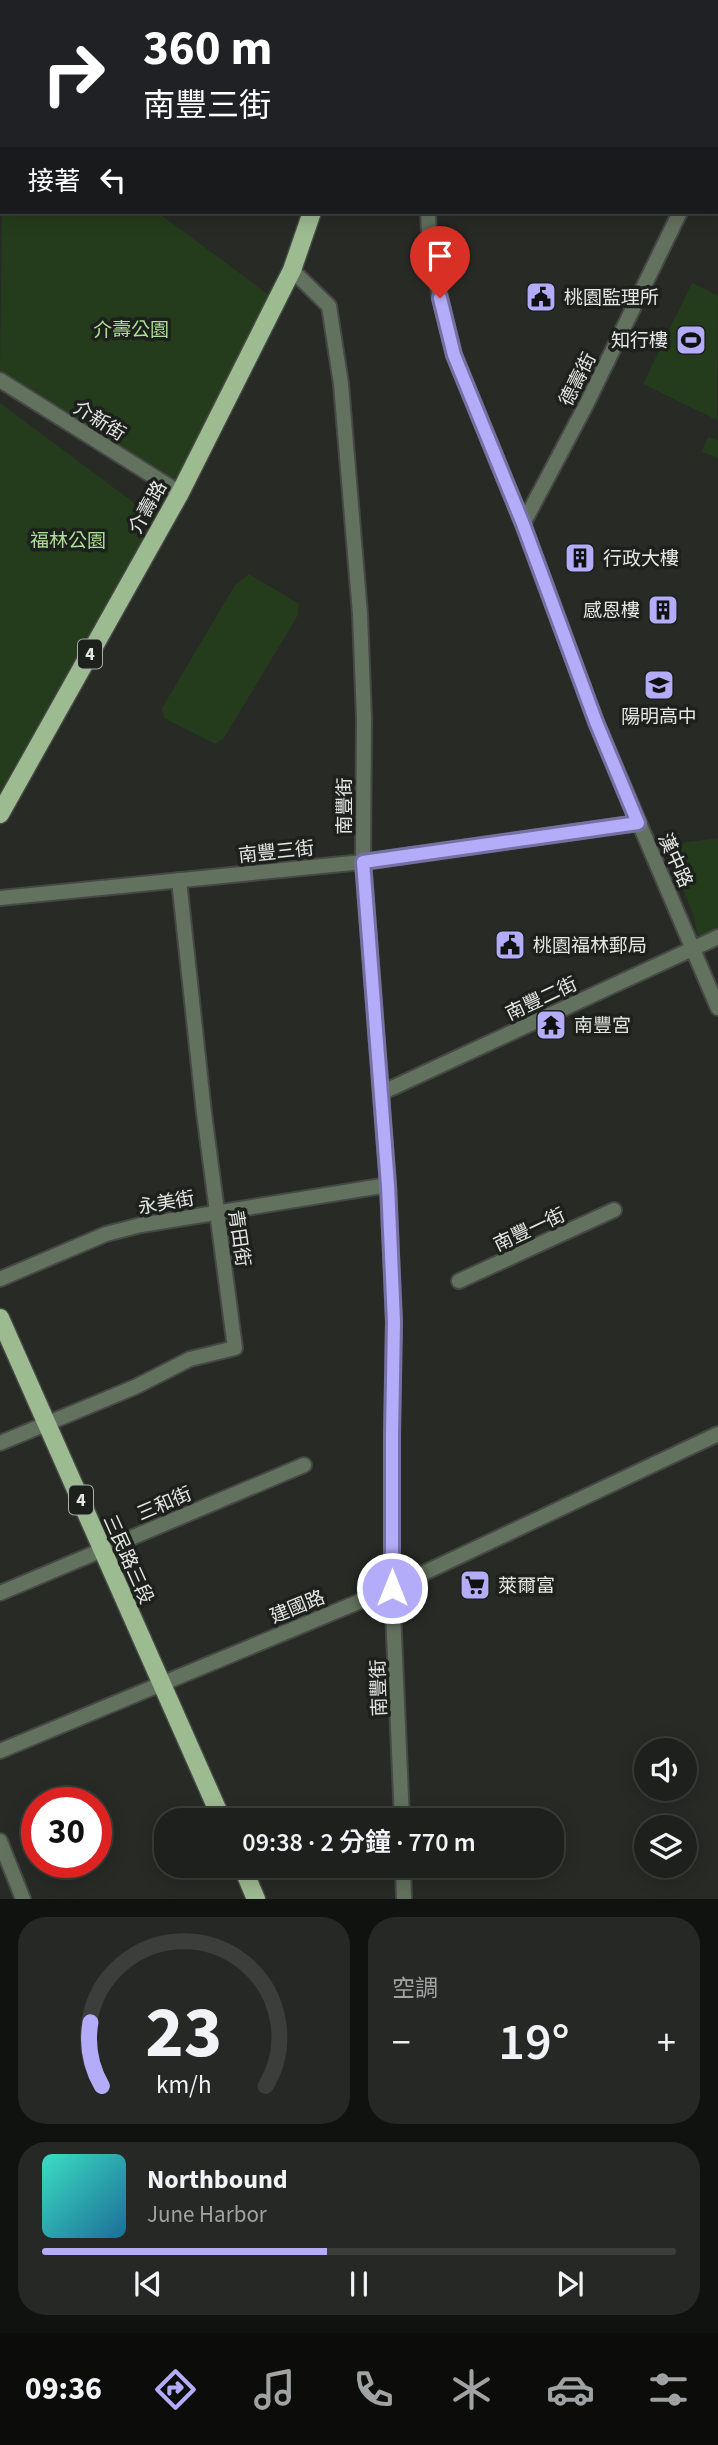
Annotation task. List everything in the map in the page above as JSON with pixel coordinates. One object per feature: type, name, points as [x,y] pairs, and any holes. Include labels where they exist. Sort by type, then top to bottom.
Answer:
[{"type":"main road","name":"介壽路","points":[[0,814],[180,493],[292,270],[311,214]]},
{"type":"main road","name":"三民路三段","points":[[0,1318],[217,1808]]},
{"type":"main road","points":[[247,1878],[256,1899]]},
{"type":"street","name":"漢中路","points":[[428,214],[440,298],[454,355],[523,524],[563,637],[638,823],[718,1008]]},
{"type":"street","name":"德壽街","points":[[523,524],[586,405],[679,214]]},
{"type":"street","name":"南豐街","points":[[292,270],[329,306],[341,384],[360,614],[364,719],[363,862],[388,1185],[395,1340],[392,1588],[401,1808]]},
{"type":"street","name":"介新街","points":[[0,380],[180,493]]},
{"type":"street","name":"南豐三街","points":[[0,898],[363,862],[638,823]]},
{"type":"street","name":"青田街","points":[[0,1443],[135,1387],[190,1359],[235,1348],[179,880]]},
{"type":"street","name":"南豐二街","points":[[381,1093],[718,937]]},
{"type":"street","name":"永美街","points":[[0,1279],[106,1234],[141,1225],[388,1185]]},
{"type":"street","name":"南豐一街","points":[[459,1281],[614,1210]]},
{"type":"street","name":"建國路","points":[[0,1751],[392,1588],[718,1434]]},
{"type":"street","name":"三和街","points":[[0,1593],[304,1465]]},
{"type":"street","points":[[0,1841],[23,1899]]},
{"type":"street","points":[[403,1878],[404,1899]]},
{"type":"green space","name":"介壽公園","points":[[2,214],[160,214],[272,297],[173,493],[0,370]]},
{"type":"green space","name":"知行樓","points":[[692,283],[718,296],[717,420],[643,384]]},
{"type":"green space","name":"福林公園","points":[[0,403],[133,502],[145,540],[0,808]]},
{"type":"green space","points":[[708,437],[718,440],[718,458],[702,452]]},
{"type":"green space","points":[[249,574],[299,604],[298,615],[224,738],[215,744],[164,718],[162,708],[235,585]]},
{"type":"green space","points":[[718,838],[718,930],[698,938],[694,917],[665,845]]},
{"type":"place","name":"桃園監理所","points":[[541,297]]},
{"type":"place","name":"知行樓","points":[[691,340]]},
{"type":"place","name":"行政大樓","points":[[580,558]]},
{"type":"place","name":"感恩樓","points":[[663,610]]},
{"type":"place","name":"陽明高中","points":[[659,685]]},
{"type":"place","name":"桃園福林郵局","points":[[510,945]]},
{"type":"place","name":"南豐宮","points":[[551,1025]]},
{"type":"place","name":"萊爾富","points":[[475,1585]]},
{"type":"route","points":[[392,1588],[395,1340],[388,1185],[363,862],[638,823],[563,637],[523,524],[454,355],[440,298]]}]
